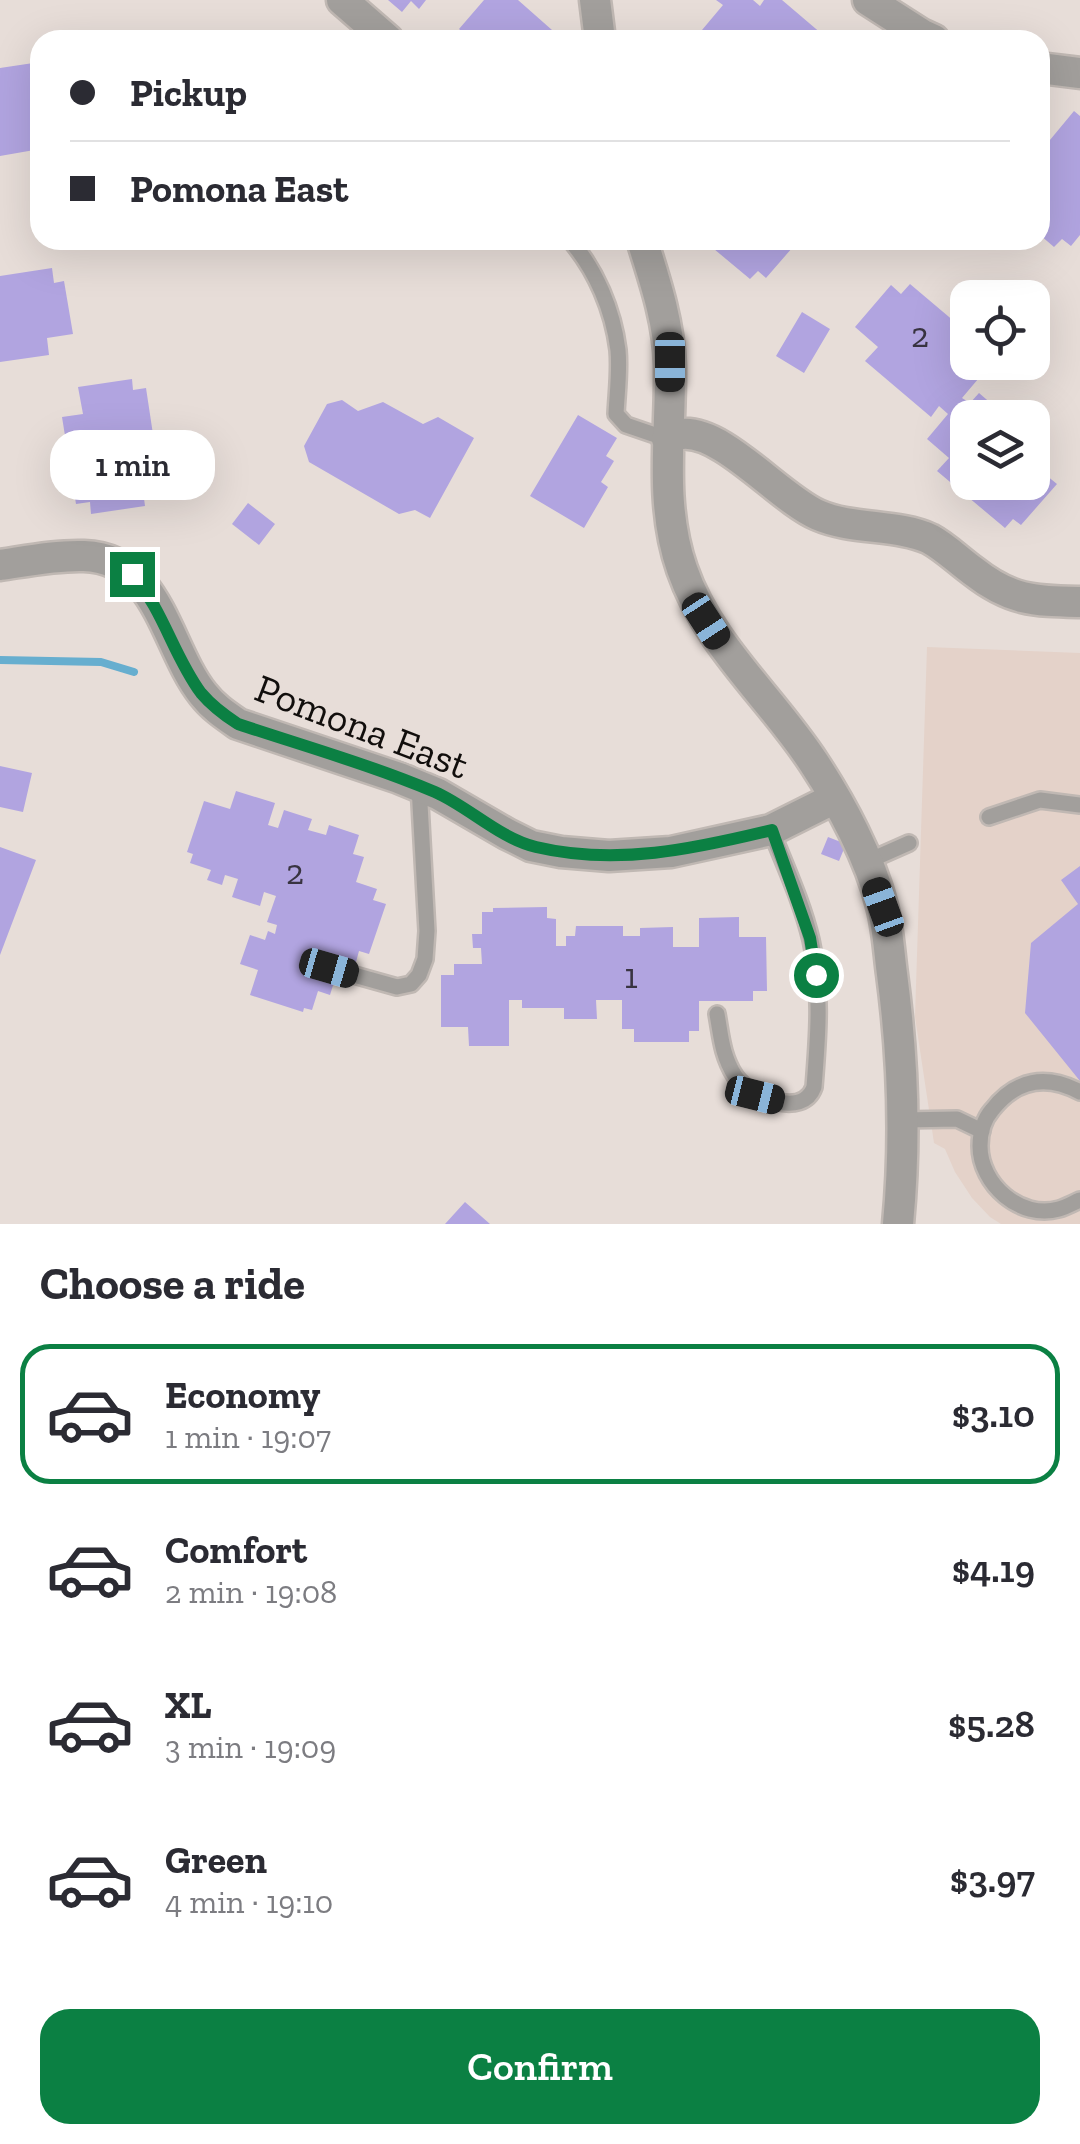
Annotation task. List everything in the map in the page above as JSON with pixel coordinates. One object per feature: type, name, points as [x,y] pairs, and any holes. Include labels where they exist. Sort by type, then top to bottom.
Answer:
[{"type":"street","points":[[342,0],[376,30]]},
{"type":"street","points":[[596,0],[599,30]]},
{"type":"street","points":[[868,0],[916,30]]},
{"type":"street","points":[[1050,69],[1080,72]]},
{"type":"street","points":[[645,250],[656,282],[670,362],[666,484],[677,554],[694,598],[723,647],[796,737],[835,798],[883,907],[903,1085],[898,1224]]},
{"type":"street","points":[[667,439],[682,434],[712,442],[816,514],[929,539],[999,590],[1025,600],[1080,602]]},
{"type":"street","name":"Pomona East","points":[[0,565],[85,556],[110,560],[132,574],[148,592],[202,694],[218,711],[238,724],[438,794],[531,846],[609,856],[671,852],[772,830],[835,798]]},
{"type":"lane","points":[[579,250],[600,284],[618,348],[616,414],[626,425],[667,439]]},
{"type":"lane","points":[[329,968],[398,987],[411,984],[420,975],[427,931],[419,786]]},
{"type":"lane","points":[[989,817],[1040,800],[1080,805]]},
{"type":"lane","points":[[717,1014],[723,1052],[742,1086],[755,1095],[785,1102],[802,1103],[810,1098],[818,1019],[816,975],[810,938],[772,830]]},
{"type":"lane","points":[[866,862],[909,843]]},
{"type":"lane","points":[[1080,1092],[1054,1081],[1014,1088],[1002,1096],[986,1117],[979,1142],[982,1163],[991,1182],[1008,1200],[1032,1210],[1056,1210],[1080,1200]]},
{"type":"lane","points":[[902,1120],[957,1118],[982,1131]]},
{"type":"shaded area","points":[[927,647],[1080,653],[1080,1224],[1001,1224],[972,1198],[945,1149],[934,1143],[915,1017]]},
{"type":"building","points":[[388,0],[426,0],[419,9],[411,1],[402,12]]},
{"type":"building","points":[[484,0],[518,0],[552,30],[460,30]]},
{"type":"building","points":[[716,0],[753,0],[760,6],[764,0],[782,0],[817,30],[702,30],[723,5]]},
{"type":"building","points":[[30,64],[30,151],[0,156],[0,68]]},
{"type":"building","points":[[1074,111],[1080,116],[1080,235],[1071,246],[1062,239],[1054,247],[1050,244],[1050,140]]},
{"type":"building","points":[[715,250],[790,250],[766,278],[758,271],[750,279]]},
{"type":"building","points":[[52,268],[54,283],[64,281],[73,334],[47,338],[49,355],[0,362],[0,276]]},
{"type":"building","points":[[910,284],[950,318],[950,380],[977,380],[962,398],[965,400],[950,400],[950,482],[937,471],[949,458],[927,439],[948,414],[939,406],[931,417],[865,361],[878,347],[855,327],[891,285],[901,294]]},
{"type":"building","points":[[802,312],[830,329],[804,373],[776,356]]},
{"type":"building","points":[[132,379],[133,390],[146,388],[159,474],[141,476],[145,506],[91,514],[90,502],[76,504],[62,417],[83,414],[78,387]]},
{"type":"building","points":[[342,400],[358,411],[383,402],[423,424],[438,417],[474,438],[430,518],[415,510],[399,514],[309,462],[304,446],[327,404]]},
{"type":"building","points":[[578,415],[617,438],[606,456],[614,461],[601,482],[608,487],[584,528],[530,496]]},
{"type":"building","points":[[972,500],[1043,500],[1021,525],[1013,519],[1005,528]]},
{"type":"building","points":[[248,503],[275,524],[259,545],[232,524]]},
{"type":"building","points":[[0,766],[32,773],[23,812],[0,807]]},
{"type":"building","points":[[236,791],[275,803],[268,825],[278,828],[284,810],[312,819],[308,830],[326,835],[329,825],[359,835],[353,854],[364,857],[356,882],[377,889],[373,900],[386,904],[369,954],[359,951],[356,962],[334,954],[326,979],[334,982],[330,995],[318,991],[312,1010],[304,1008],[303,1012],[250,995],[258,970],[240,964],[250,935],[265,940],[268,931],[275,934],[277,925],[267,922],[276,896],[264,892],[260,906],[232,897],[238,879],[225,875],[222,885],[207,880],[211,870],[190,863],[193,854],[187,852],[204,801],[230,809]]},
{"type":"building","points":[[828,837],[846,844],[839,861],[821,854]]},
{"type":"building","points":[[0,847],[36,860],[0,955]]},
{"type":"building","points":[[1080,866],[1080,1081],[1025,1013],[1031,943],[1078,904],[1061,880]]},
{"type":"building","points":[[547,907],[547,918],[556,919],[556,946],[566,946],[566,936],[575,936],[576,926],[623,926],[623,936],[640,936],[640,928],[673,927],[673,947],[699,947],[699,918],[739,917],[739,937],[766,937],[767,991],[753,991],[753,1001],[699,1001],[699,1031],[689,1031],[689,1042],[634,1042],[634,1029],[622,1029],[622,1000],[596,1000],[597,1019],[564,1019],[564,1008],[522,1008],[522,1000],[509,1000],[509,1046],[469,1046],[468,1027],[441,1027],[441,975],[454,975],[454,964],[482,964],[481,948],[473,948],[472,934],[482,934],[482,912],[493,912],[493,908]]},
{"type":"building","points":[[465,1202],[490,1224],[445,1224]]},
{"type":"waterway","points":[[0,660],[101,662],[134,672]]},
{"type":"route","points":[[132,574],[148,592],[202,694],[218,711],[238,724],[438,794],[531,846],[609,856],[671,852],[772,830],[810,938],[816,975]]}]
